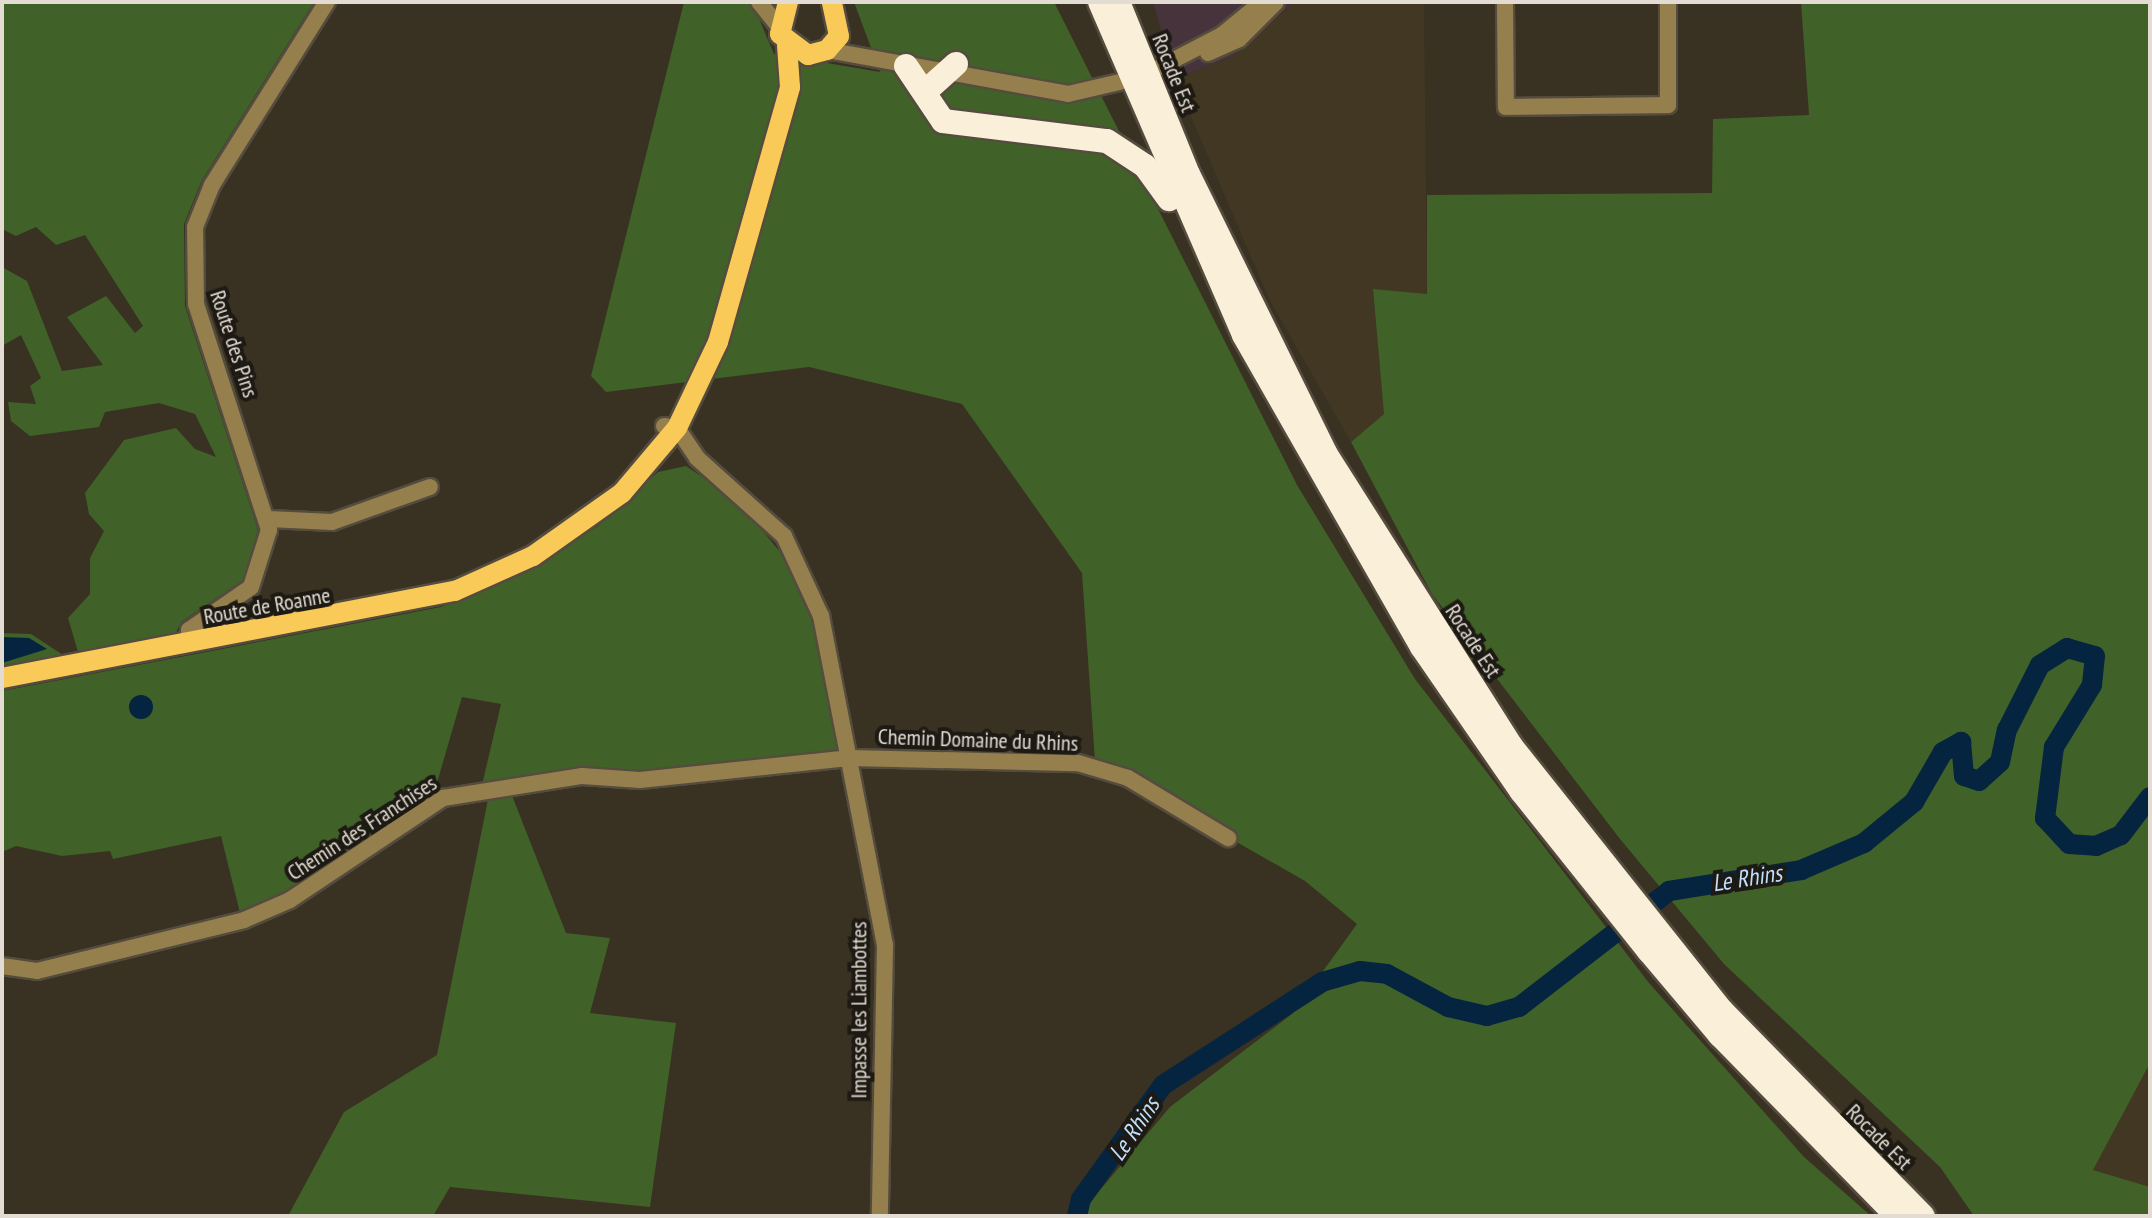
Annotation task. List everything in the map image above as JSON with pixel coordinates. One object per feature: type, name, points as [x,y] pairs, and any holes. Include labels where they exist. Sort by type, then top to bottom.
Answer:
[{"type":"highway","name":"Rocade Est","points":[[1100,2],[1220,287],[1310,460],[1422,647],[1656,946],[1720,1035],[1897,1216]]},
{"type":"highway","name":"Rocade Est","points":[[1118,2],[1156,78],[1325,453],[1511,746],[1607,887]]},
{"type":"highway","points":[[1137,2],[1156,78]]},
{"type":"highway","points":[[906,66],[942,76],[936,116],[952,125],[1085,136],[1132,154],[1166,194],[1204,274],[1220,287]]},
{"type":"highway","name":"Rocade Est","points":[[1656,946],[1923,1216]]},
{"type":"main road","points":[[665,434],[718,342],[752,225],[790,87],[783,36],[787,2]]},
{"type":"main road","points":[[790,87],[841,27],[832,2]]},
{"type":"main road","points":[[783,36],[820,52]]},
{"type":"main road","name":"Route de Roanne","points":[[2,678],[413,603],[492,578],[533,556],[576,527],[665,434]]},
{"type":"street","name":"Route des Pins","points":[[188,644],[189,630],[239,598],[260,575],[269,519],[196,304],[192,249],[212,185],[327,2]]},
{"type":"street","points":[[761,2],[787,2]]},
{"type":"street","points":[[761,2],[783,36]]},
{"type":"street","points":[[1156,78],[1262,2]]},
{"type":"street","points":[[1183,58],[1239,39],[1276,2]]},
{"type":"street","points":[[1505,2],[1506,107],[1668,105],[1668,2]]},
{"type":"street","points":[[841,27],[864,46],[942,76],[1094,89],[1120,82]]},
{"type":"street","points":[[820,52],[906,66]]},
{"type":"street","points":[[665,434],[697,458]]},
{"type":"street","points":[[665,434],[697,458]]},
{"type":"street","name":"Impasse les Liambottes","points":[[697,458],[761,509],[801,562],[821,616],[885,945],[880,1216]]},
{"type":"street","points":[[269,519],[332,522],[430,487]]},
{"type":"street","name":"Chemin Domaine du Rhins","points":[[851,758],[1078,763],[1128,778],[1228,838]]},
{"type":"street","name":"Chemin des Franchises","points":[[2,966],[37,971],[244,920],[290,900],[452,795],[582,776],[640,780],[851,758]]},
{"type":"shaded area","points":[[1153,2],[1294,2],[1232,57],[1175,79]]},
{"type":"shaded area","points":[[1294,2],[1424,2],[1427,294],[1373,290],[1384,414],[1351,442],[1269,299],[1175,79],[1232,57]]},
{"type":"shaded area","points":[[2150,1063],[2150,1187],[2093,1170]]},
{"type":"green space","points":[[2,2],[314,2],[202,180],[184,224],[185,306],[258,530],[243,580],[181,622],[175,635],[78,652],[68,618],[90,594],[90,558],[104,531],[89,514],[85,493],[124,440],[176,428],[195,449],[216,457],[195,414],[159,403],[105,412],[99,427],[30,436],[11,421],[8,402],[36,404],[30,386],[41,378],[21,335],[2,346],[2,267],[27,281],[62,371],[103,365],[67,317],[106,296],[135,333],[143,326],[85,235],[56,245],[36,227],[16,236],[2,229]]},
{"type":"green space","points":[[684,2],[752,2],[774,54],[880,72],[854,2],[1054,2],[1297,485],[1415,679],[1649,983],[1804,1157],[1871,1216],[1078,1216],[1170,1107],[1292,1014],[1357,924],[1305,881],[1095,761],[1082,573],[962,404],[809,367],[606,392],[591,376]]},
{"type":"green space","points":[[1801,2],[2150,2],[2150,1063],[2093,1170],[2150,1187],[2150,1216],[1974,1216],[1940,1167],[1724,964],[1620,839],[1432,594],[1351,442],[1384,414],[1373,289],[1427,294],[1427,195],[1712,193],[1713,119],[1809,115]]},
{"type":"green space","points":[[686,466],[738,501],[790,564],[817,621],[843,755],[482,785],[501,704],[462,697],[434,793],[316,878],[241,917],[221,836],[113,859],[110,851],[62,856],[16,846],[2,852],[2,691],[441,607],[523,573],[598,526],[658,472]]},
{"type":"green space","points":[[2,633],[31,634],[63,655],[2,666]]},
{"type":"green space","points":[[511,793],[566,933],[610,938],[590,1013],[676,1023],[650,1207],[450,1187],[433,1216],[288,1216],[344,1112],[437,1055],[488,799]]},
{"type":"water","points":[[2,637],[29,638],[47,649],[2,663]]},
{"type":"water","points":[[141,695],[152,702],[153,707],[146,718],[141,719],[130,712],[129,707],[136,696]]},
{"type":"waterway","name":"Le Rhins","points":[[1077,1216],[1081,1199],[1163,1085],[1322,982],[1360,971],[1387,974],[1448,1007],[1487,1016],[1519,1007],[1669,891],[1801,870],[1864,843],[1914,802],[1943,752],[1961,742],[1964,776],[1979,781],[2000,762],[2007,730],[2040,665],[2067,648],[2095,656],[2092,685],[2054,747],[2045,818],[2069,844],[2096,846],[2121,835],[2150,797]]}]
